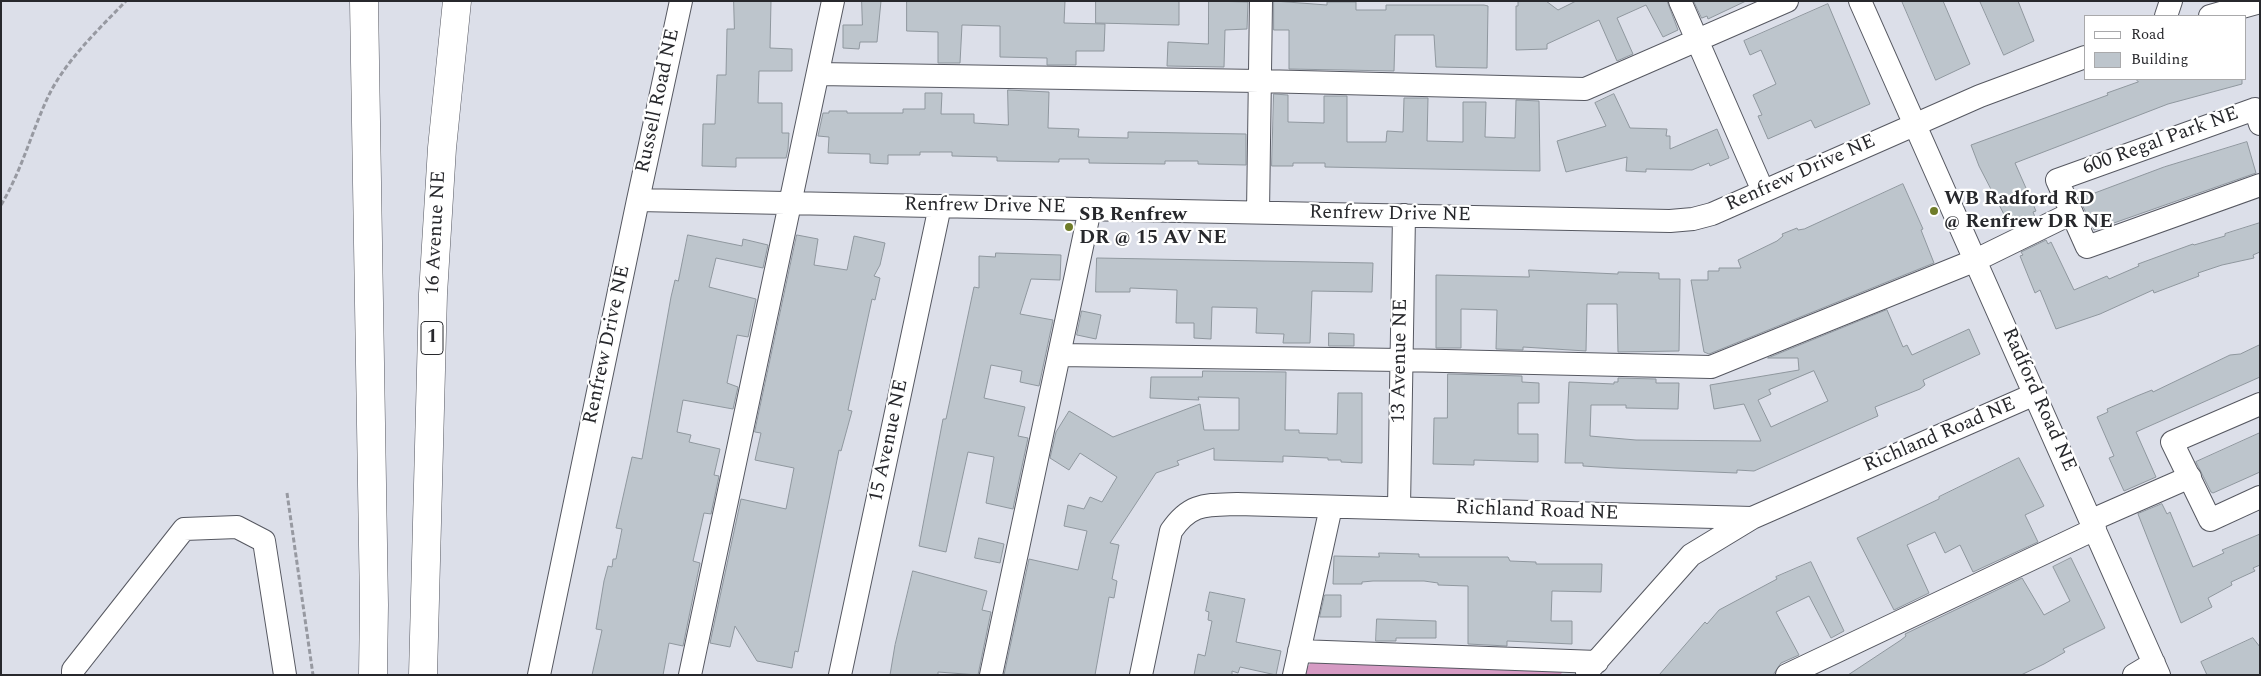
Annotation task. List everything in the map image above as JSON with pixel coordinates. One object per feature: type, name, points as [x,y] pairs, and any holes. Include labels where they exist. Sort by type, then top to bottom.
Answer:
[{"type":"highway","points":[[364,1],[374,605],[373,675]]},
{"type":"highway","name":"16 Avenue NE","points":[[423,675],[433,294],[442,148],[457,1]]},
{"type":"street","name":"Russell Road NE","points":[[638,200],[681,1]]},
{"type":"street","points":[[690,675],[792,202],[833,1]]},
{"type":"street","points":[[1258,212],[1261,1]]},
{"type":"street","points":[[1680,1],[1763,191]]},
{"type":"street","points":[[818,74],[1260,81],[1585,89],[1786,1]]},
{"type":"street","points":[[1860,1],[1916,125]]},
{"type":"street","points":[[2166,15],[2171,1]]},
{"type":"street","points":[[2214,15],[2260,2]]},
{"type":"street","name":"Renfrew Drive NE","points":[[539,675],[638,200],[1670,221],[1693,219],[1712,214],[1980,96],[2084,57]]},
{"type":"street","name":"600 Regal Park NE","points":[[2260,124],[2254,109],[2057,180],[2087,247],[2260,186]]},
{"type":"street","name":"Radford Road NE","points":[[1916,125],[2157,669]]},
{"type":"street","name":"15 Avenue NE","points":[[840,675],[940,206]]},
{"type":"street","points":[[991,675],[1090,209]]},
{"type":"street","points":[[1060,355],[1401,360],[1711,368],[1976,260],[2072,213]]},
{"type":"street","name":"13 Avenue NE","points":[[1399,507],[1404,215]]},
{"type":"street","name":"Richland Road NE","points":[[1141,675],[1171,531],[1191,509],[1208,505],[1399,507],[1752,518],[2035,394]]},
{"type":"street","points":[[2260,404],[2172,442],[2210,520],[2260,497]]},
{"type":"street","points":[[1787,675],[2190,477]]},
{"type":"street","points":[[1294,675],[1331,507]]},
{"type":"street","points":[[1299,652],[1591,668],[1691,556],[1752,518]]},
{"type":"street","points":[[73,675],[73,670],[184,529],[237,527],[264,541],[285,675]]},
{"type":"street","points":[[2134,675],[2157,669]]},
{"type":"path","points":[[1,206],[22,162],[47,98],[67,66],[126,1]]},
{"type":"path","points":[[287,493],[313,675]]},
{"type":"shaded area","points":[[1311,662],[1570,664],[1560,675],[1302,675]]},
{"type":"building","points":[[734,1],[771,1],[770,48],[792,49],[792,71],[759,71],[758,103],[782,103],[782,133],[789,133],[788,149],[786,158],[736,158],[736,167],[702,166],[703,124],[715,124],[717,75],[726,75],[727,29],[734,29]]},
{"type":"building","points":[[862,1],[881,1],[877,42],[860,42],[859,49],[843,48],[843,25],[862,25]]},
{"type":"building","points":[[907,1],[1065,1],[1064,23],[1105,24],[1104,51],[1076,51],[1076,65],[1047,65],[1047,58],[1000,57],[1000,26],[962,25],[960,63],[938,63],[938,32],[907,31]]},
{"type":"building","points":[[1096,1],[1179,1],[1179,25],[1096,23]]},
{"type":"building","points":[[1209,1],[1248,2],[1247,29],[1225,30],[1224,67],[1167,66],[1168,42],[1208,44]]},
{"type":"building","points":[[1274,1],[1327,5],[1327,2],[1356,2],[1356,10],[1386,10],[1386,5],[1488,6],[1487,68],[1436,67],[1434,35],[1395,35],[1394,71],[1289,69],[1289,30],[1274,30]]},
{"type":"building","points":[[1546,1],[1558,10],[1576,1],[1667,1],[1678,30],[1663,37],[1646,5],[1617,18],[1633,54],[1617,61],[1599,20],[1547,44],[1547,49],[1516,50],[1516,6],[1518,6],[1518,2]]},
{"type":"building","points":[[1694,1],[1746,1],[1708,19],[1707,16],[1702,18]]},
{"type":"building","points":[[1902,1],[1943,1],[1970,64],[1936,80]]},
{"type":"building","points":[[1980,1],[2018,1],[2034,41],[2004,55]]},
{"type":"building","points":[[1828,4],[1870,104],[1815,128],[1811,120],[1768,139],[1758,116],[1762,115],[1753,95],[1776,84],[1761,50],[1750,55],[1744,41]]},
{"type":"building","points":[[2137,80],[2242,80],[2242,84],[2168,104],[2015,163],[2036,211],[2033,212],[2035,217],[2011,228],[1979,166],[1971,145],[2108,95],[2107,93],[2138,82]]},
{"type":"building","points":[[1008,90],[1049,92],[1048,128],[1079,129],[1078,137],[1128,138],[1128,132],[1246,134],[1246,165],[1198,164],[1198,161],[1165,161],[1165,164],[1089,163],[1089,159],[1059,159],[1059,162],[997,161],[997,157],[952,156],[952,152],[888,155],[888,164],[870,163],[870,154],[828,153],[829,137],[818,136],[823,113],[847,111],[847,113],[903,113],[903,109],[925,109],[925,93],[942,93],[941,114],[974,114],[974,123],[1008,125]]},
{"type":"building","points":[[1274,94],[1288,95],[1288,122],[1324,123],[1324,96],[1347,96],[1347,142],[1386,142],[1387,131],[1403,132],[1404,98],[1428,98],[1427,141],[1463,142],[1463,102],[1486,102],[1485,137],[1515,138],[1516,100],[1539,101],[1540,171],[1325,167],[1325,163],[1293,163],[1293,166],[1272,166]]},
{"type":"building","points":[[1614,94],[1630,128],[1667,129],[1666,136],[1670,136],[1670,149],[1717,129],[1729,158],[1710,166],[1709,163],[1692,170],[1646,169],[1646,172],[1626,171],[1627,157],[1566,172],[1557,141],[1606,126],[1595,103]]},
{"type":"building","points":[[2247,142],[2256,173],[2094,230],[2080,200],[2085,199],[2087,192],[2092,194],[2164,167]]},
{"type":"building","points":[[1903,184],[1923,229],[1921,230],[1934,263],[1709,354],[1704,352],[1691,280],[1708,280],[1708,271],[1719,271],[1719,268],[1741,268],[1738,260],[1777,241],[1783,236],[1782,234],[1797,228],[1798,230],[1804,229]]},
{"type":"building","points":[[2260,223],[2260,252],[2253,255],[2254,258],[2222,265],[2198,273],[2199,276],[2154,293],[2153,290],[2100,314],[2056,329],[2040,290],[2035,293],[2020,256],[2023,255],[2021,252],[2046,240],[2048,244],[2051,242],[2074,290],[2107,276],[2109,279],[2139,266],[2138,264],[2193,244],[2225,236],[2225,234]]},
{"type":"building","points":[[688,235],[742,246],[743,239],[768,245],[763,268],[716,258],[709,287],[756,299],[748,337],[737,335],[727,383],[738,387],[733,409],[683,400],[677,432],[691,435],[689,442],[720,449],[714,475],[719,476],[711,514],[704,513],[693,561],[700,563],[683,646],[669,643],[663,675],[592,675],[602,630],[596,629],[604,581],[608,566],[612,567],[613,559],[616,559],[622,529],[616,528],[632,457],[642,459],[671,297],[675,280],[678,281]]},
{"type":"building","points":[[797,235],[818,239],[814,265],[847,270],[854,236],[885,243],[880,265],[874,276],[880,278],[875,300],[872,299],[848,410],[852,411],[841,451],[839,450],[798,652],[795,651],[792,668],[757,661],[735,626],[730,647],[710,643],[741,499],[786,509],[794,468],[755,460],[761,433],[755,432]]},
{"type":"building","points":[[996,253],[1061,255],[1060,280],[1031,279],[1020,314],[1053,320],[1039,386],[1020,382],[1022,371],[991,365],[984,398],[1025,407],[1018,436],[1028,438],[1013,509],[986,503],[994,457],[968,452],[946,552],[919,546],[943,419],[946,419],[974,287],[979,288],[979,256],[995,257]]},
{"type":"building","points":[[1097,258],[1373,263],[1372,292],[1312,291],[1310,343],[1283,343],[1284,334],[1256,333],[1257,308],[1212,307],[1211,339],[1194,338],[1194,323],[1176,323],[1177,290],[1130,288],[1130,292],[1096,292]]},
{"type":"building","points":[[1529,270],[1618,274],[1618,272],[1659,273],[1659,279],[1680,279],[1679,351],[1618,352],[1617,304],[1587,304],[1586,351],[1523,347],[1523,350],[1496,349],[1497,310],[1461,309],[1461,348],[1436,348],[1436,275],[1529,277]]},
{"type":"building","points":[[1887,310],[1903,347],[1907,345],[1912,355],[1969,329],[1980,354],[1923,380],[1925,385],[1920,389],[1875,407],[1878,416],[1754,471],[1737,470],[1737,473],[1615,468],[1583,466],[1583,463],[1565,463],[1569,382],[1614,384],[1614,382],[1618,382],[1618,378],[1656,379],[1656,383],[1679,383],[1678,409],[1626,408],[1626,405],[1591,405],[1590,436],[1636,440],[1761,441],[1744,404],[1714,409],[1710,385],[1799,370],[1798,358],[1768,358]],"holes":[[[1814,371],[1828,401],[1771,427],[1758,400],[1771,394],[1769,390]]]},
{"type":"building","points":[[1082,311],[1101,315],[1096,339],[1077,335]]},
{"type":"building","points":[[1329,333],[1354,334],[1354,346],[1329,346]]},
{"type":"building","points":[[2260,345],[2260,377],[2136,432],[2156,477],[2124,491],[2109,458],[2114,456],[2097,417],[2108,412],[2107,409],[2152,390],[2153,392],[2230,355],[2240,354]]},
{"type":"building","points":[[1203,371],[1286,372],[1285,430],[1299,430],[1299,433],[1337,434],[1338,393],[1362,393],[1362,463],[1341,462],[1341,460],[1328,460],[1328,458],[1283,456],[1283,462],[1214,460],[1214,448],[1177,461],[1179,465],[1156,473],[1110,543],[1119,545],[1112,579],[1117,581],[1114,598],[1109,597],[1095,675],[1004,675],[1029,559],[1078,570],[1087,531],[1064,526],[1068,505],[1084,509],[1090,497],[1102,502],[1117,477],[1080,453],[1069,470],[1050,458],[1056,432],[1069,411],[1113,437],[1200,404],[1204,430],[1239,430],[1239,398],[1198,397],[1199,400],[1150,398],[1151,377],[1202,377]]},
{"type":"building","points":[[1448,374],[1522,376],[1522,382],[1539,383],[1539,403],[1518,403],[1518,434],[1538,434],[1538,462],[1474,460],[1474,465],[1433,464],[1434,418],[1447,418]]},
{"type":"building","points":[[2260,433],[2260,472],[2213,493],[2211,492],[2196,462]]},
{"type":"building","points":[[2019,458],[2044,506],[2025,515],[2038,542],[1973,572],[1960,545],[1945,553],[1935,532],[1907,545],[1929,593],[1894,610],[1857,538]]},
{"type":"building","points":[[2162,504],[2167,514],[2170,512],[2193,567],[2224,553],[2222,550],[2260,534],[2260,565],[2253,568],[2255,571],[2231,582],[2232,585],[2208,598],[2212,607],[2181,623],[2138,514]]},
{"type":"building","points":[[979,538],[1004,544],[1000,563],[975,558]]},
{"type":"building","points":[[1379,553],[1419,554],[1419,557],[1508,557],[1510,561],[1536,562],[1536,564],[1602,564],[1601,592],[1552,591],[1551,621],[1572,621],[1572,644],[1507,641],[1507,646],[1468,644],[1468,586],[1438,585],[1438,583],[1424,581],[1373,581],[1362,582],[1362,584],[1333,584],[1334,556],[1379,557]]},
{"type":"building","points":[[2071,558],[2105,628],[2063,649],[2065,652],[2044,664],[2021,675],[1848,675],[1901,640],[1906,636],[1905,634],[2022,578],[2044,615],[2070,601],[2053,567]]},
{"type":"building","points":[[1811,562],[1844,631],[1831,638],[1809,596],[1776,612],[1799,655],[1781,663],[1773,675],[1659,675],[1705,622],[1707,624],[1719,610],[1777,579],[1776,577]]},
{"type":"building","points":[[913,571],[987,591],[982,610],[991,612],[978,675],[938,672],[938,675],[890,675],[895,645]]},
{"type":"building","points":[[1210,592],[1245,599],[1236,642],[1281,651],[1276,675],[1240,667],[1238,673],[1232,671],[1232,675],[1194,675],[1198,654],[1205,656],[1212,621],[1208,620],[1209,612],[1206,611]]},
{"type":"building","points":[[1325,595],[1341,595],[1341,617],[1320,617]]},
{"type":"building","points":[[1377,619],[1436,621],[1436,638],[1396,638],[1396,641],[1376,641]]},
{"type":"building","points":[[2253,638],[2260,647],[2260,675],[2207,675],[2201,662]]},
{"type":"place","name":"WB Radford RD @ Renfrew DR NE","points":[[1934,211]]},
{"type":"place","name":"SB Renfrew DR @ 15 AV NE","points":[[1069,227]]}]
